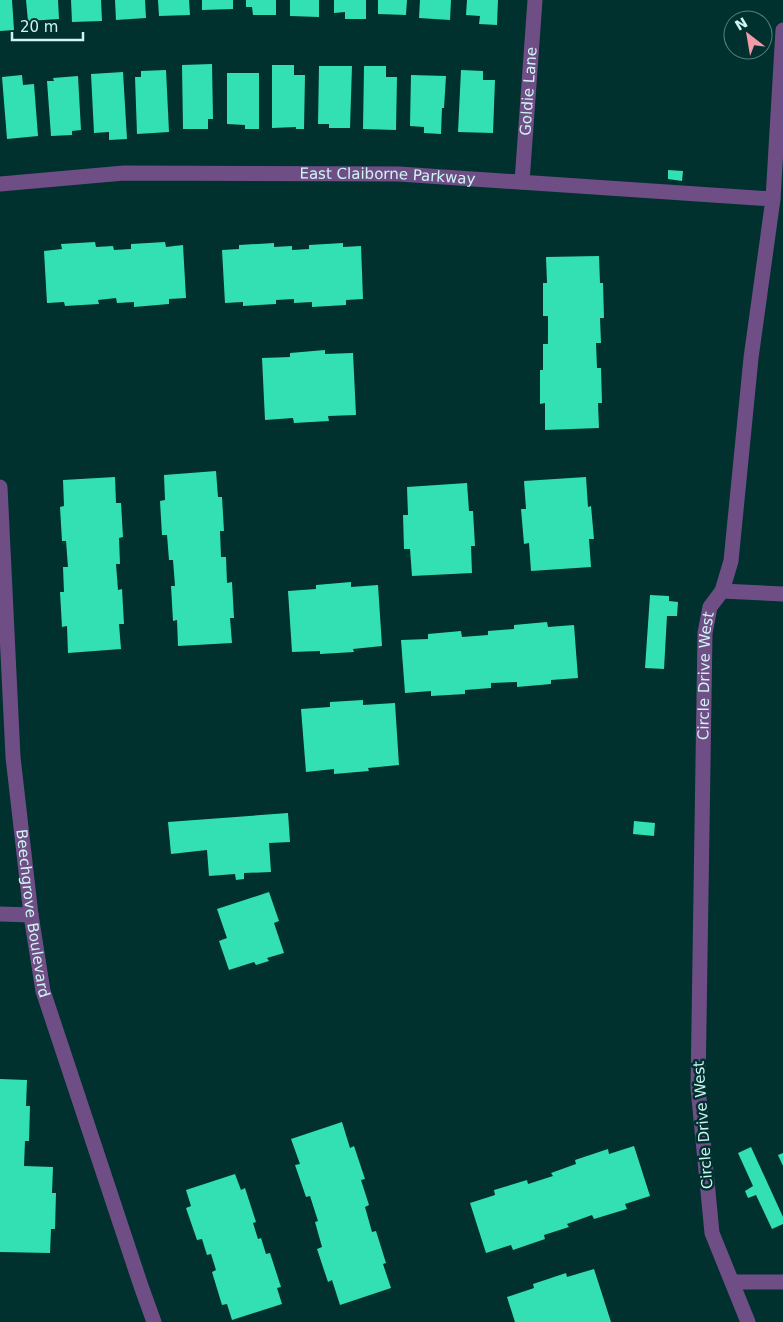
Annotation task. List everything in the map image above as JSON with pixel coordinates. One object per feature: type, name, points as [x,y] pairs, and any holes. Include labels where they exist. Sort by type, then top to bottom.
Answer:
[{"type":"street","name":"Goldie Lane","points":[[522,182],[535,0]]},
{"type":"street","name":"Circle Drive West","points":[[748,1322],[712,1233],[698,1088],[705,633],[710,608],[722,591],[731,561],[751,358],[773,199],[783,30]]},
{"type":"street","name":"East Claiborne Parkway","points":[[0,184],[124,173],[399,174],[773,199]]},
{"type":"street","name":"Beechgrove Boulevard","points":[[0,487],[6,757],[43,991],[154,1322]]},
{"type":"street","points":[[722,591],[783,594]]},
{"type":"street","points":[[0,914],[31,915]]},
{"type":"street","points":[[732,1282],[783,1282]]},
{"type":"building","points":[[0,0],[12,0],[14,30],[0,31]]},
{"type":"building","points":[[26,0],[58,0],[59,19],[28,21]]},
{"type":"building","points":[[71,0],[101,0],[102,21],[72,22]]},
{"type":"building","points":[[115,0],[145,0],[146,18],[116,20]]},
{"type":"building","points":[[158,0],[189,0],[190,15],[159,16]]},
{"type":"building","points":[[202,0],[233,0],[233,9],[202,10]]},
{"type":"building","points":[[246,0],[276,0],[276,15],[253,15],[252,7],[246,7]]},
{"type":"building","points":[[290,0],[319,0],[319,17],[290,16]]},
{"type":"building","points":[[334,0],[366,0],[366,19],[345,19],[345,12],[334,13]]},
{"type":"building","points":[[378,0],[407,0],[406,15],[378,14]]},
{"type":"building","points":[[420,0],[451,0],[450,20],[419,18]]},
{"type":"building","points":[[467,0],[498,0],[497,25],[479,24],[480,16],[466,15]]},
{"type":"building","points":[[212,64],[213,119],[208,119],[208,129],[183,129],[182,65]]},
{"type":"building","points":[[272,65],[294,65],[294,75],[305,75],[304,129],[296,129],[296,127],[272,128]]},
{"type":"building","points":[[319,66],[352,66],[350,128],[329,128],[329,124],[318,124]]},
{"type":"building","points":[[364,66],[386,66],[386,77],[397,77],[396,130],[363,129]]},
{"type":"building","points":[[166,70],[169,132],[137,134],[135,77],[141,77],[141,71]]},
{"type":"building","points":[[461,70],[483,71],[483,80],[495,80],[493,133],[458,132]]},
{"type":"building","points":[[123,72],[127,139],[109,140],[109,132],[94,133],[91,74]]},
{"type":"building","points":[[227,73],[259,73],[259,129],[245,129],[245,125],[227,124]]},
{"type":"building","points":[[22,75],[23,85],[34,84],[38,136],[7,139],[2,77]]},
{"type":"building","points":[[411,75],[446,76],[441,134],[424,133],[424,127],[410,126]]},
{"type":"building","points":[[78,76],[81,130],[72,131],[72,135],[51,136],[47,81],[54,81],[53,78]]},
{"type":"building","points":[[668,170],[683,171],[682,181],[668,179]]},
{"type":"building","points":[[95,242],[96,247],[113,246],[114,250],[131,249],[131,244],[165,242],[166,247],[183,245],[186,298],[169,299],[169,304],[134,307],[134,302],[117,303],[116,298],[98,300],[99,304],[65,306],[64,302],[47,303],[44,251],[62,249],[61,244]]},
{"type":"building","points":[[274,243],[274,247],[292,246],[292,250],[309,249],[309,245],[343,243],[343,247],[361,246],[363,299],[346,300],[346,305],[312,307],[312,302],[294,303],[294,299],[276,300],[276,304],[243,306],[243,302],[225,303],[222,250],[239,249],[239,245]]},
{"type":"building","points":[[599,256],[600,283],[603,283],[604,318],[600,318],[601,343],[596,343],[597,368],[601,368],[602,403],[598,403],[599,428],[545,430],[545,403],[540,404],[540,370],[543,370],[543,344],[548,344],[548,316],[543,316],[543,283],[547,283],[546,257]]},
{"type":"building","points":[[325,350],[325,354],[353,353],[356,415],[328,416],[329,421],[294,423],[293,418],[265,420],[262,358],[290,357],[290,353]]},
{"type":"building","points":[[216,471],[218,497],[222,497],[224,531],[220,531],[221,557],[226,557],[227,583],[232,582],[234,618],[230,618],[232,643],[178,646],[177,620],[173,621],[171,586],[175,586],[173,560],[169,560],[167,535],[162,535],[160,501],[165,500],[164,475]]},
{"type":"building","points":[[115,477],[116,503],[121,503],[123,537],[119,538],[120,564],[116,564],[118,590],[122,589],[124,624],[119,624],[121,649],[68,653],[67,626],[62,627],[60,592],[64,592],[63,567],[68,567],[66,541],[62,541],[60,507],[64,506],[63,480]]},
{"type":"building","points":[[586,477],[588,507],[591,506],[594,539],[589,539],[591,567],[531,571],[529,543],[524,544],[521,509],[526,509],[524,481]]},
{"type":"building","points":[[467,483],[469,511],[473,511],[475,546],[471,546],[472,573],[412,576],[410,549],[404,549],[403,515],[408,515],[407,487]]},
{"type":"building","points":[[351,582],[351,587],[378,585],[382,646],[353,649],[354,652],[320,654],[320,651],[292,652],[288,591],[316,589],[316,585]]},
{"type":"building","points":[[650,595],[669,596],[669,601],[678,602],[677,616],[667,616],[664,669],[645,668]]},
{"type":"building","points":[[547,622],[548,627],[574,625],[578,678],[551,680],[551,684],[517,687],[517,682],[491,683],[491,688],[465,690],[465,694],[431,696],[431,691],[405,693],[401,640],[428,639],[428,634],[461,631],[462,637],[488,635],[488,631],[514,629],[514,625]]},
{"type":"building","points":[[363,700],[363,705],[395,703],[399,765],[368,768],[369,771],[334,774],[334,769],[306,772],[301,709],[330,707],[330,702]]},
{"type":"building","points":[[288,813],[290,842],[269,843],[271,872],[244,873],[244,879],[236,880],[235,874],[209,876],[207,850],[171,854],[168,822]]},
{"type":"building","points":[[634,821],[655,823],[654,836],[633,834]]},
{"type":"building","points":[[269,892],[279,921],[274,923],[284,953],[267,958],[269,961],[256,965],[254,962],[229,970],[219,941],[227,938],[217,909]]},
{"type":"building","points":[[0,1079],[27,1080],[26,1106],[30,1106],[29,1141],[25,1141],[24,1166],[53,1167],[52,1193],[56,1193],[55,1229],[51,1229],[50,1253],[0,1252]]},
{"type":"building","points":[[342,1122],[350,1148],[354,1146],[365,1179],[361,1180],[369,1205],[365,1207],[372,1232],[376,1231],[386,1263],[383,1264],[391,1288],[340,1305],[332,1280],[328,1282],[317,1249],[322,1247],[315,1222],[318,1221],[310,1196],[306,1197],[295,1165],[300,1164],[291,1139]]},
{"type":"building","points":[[634,1146],[650,1196],[625,1204],[627,1209],[594,1219],[592,1215],[567,1224],[569,1227],[544,1235],[545,1239],[513,1250],[511,1245],[486,1253],[470,1203],[495,1195],[494,1190],[527,1180],[528,1184],[553,1176],[551,1173],[576,1164],[575,1160],[608,1149],[609,1154]]},
{"type":"building","points":[[751,1147],[783,1217],[783,1224],[772,1229],[756,1195],[748,1198],[745,1191],[753,1186],[738,1153]]},
{"type":"building","points":[[783,1153],[783,1166],[778,1155]]},
{"type":"building","points":[[235,1174],[241,1190],[245,1188],[256,1222],[253,1223],[258,1239],[261,1238],[266,1254],[270,1253],[281,1287],[277,1288],[282,1304],[232,1320],[227,1304],[222,1305],[212,1272],[216,1270],[211,1254],[207,1255],[202,1239],[197,1240],[186,1208],[191,1206],[186,1190]]},
{"type":"building","points":[[594,1269],[611,1322],[515,1322],[507,1297],[534,1288],[533,1284],[566,1273],[567,1277]]}]
